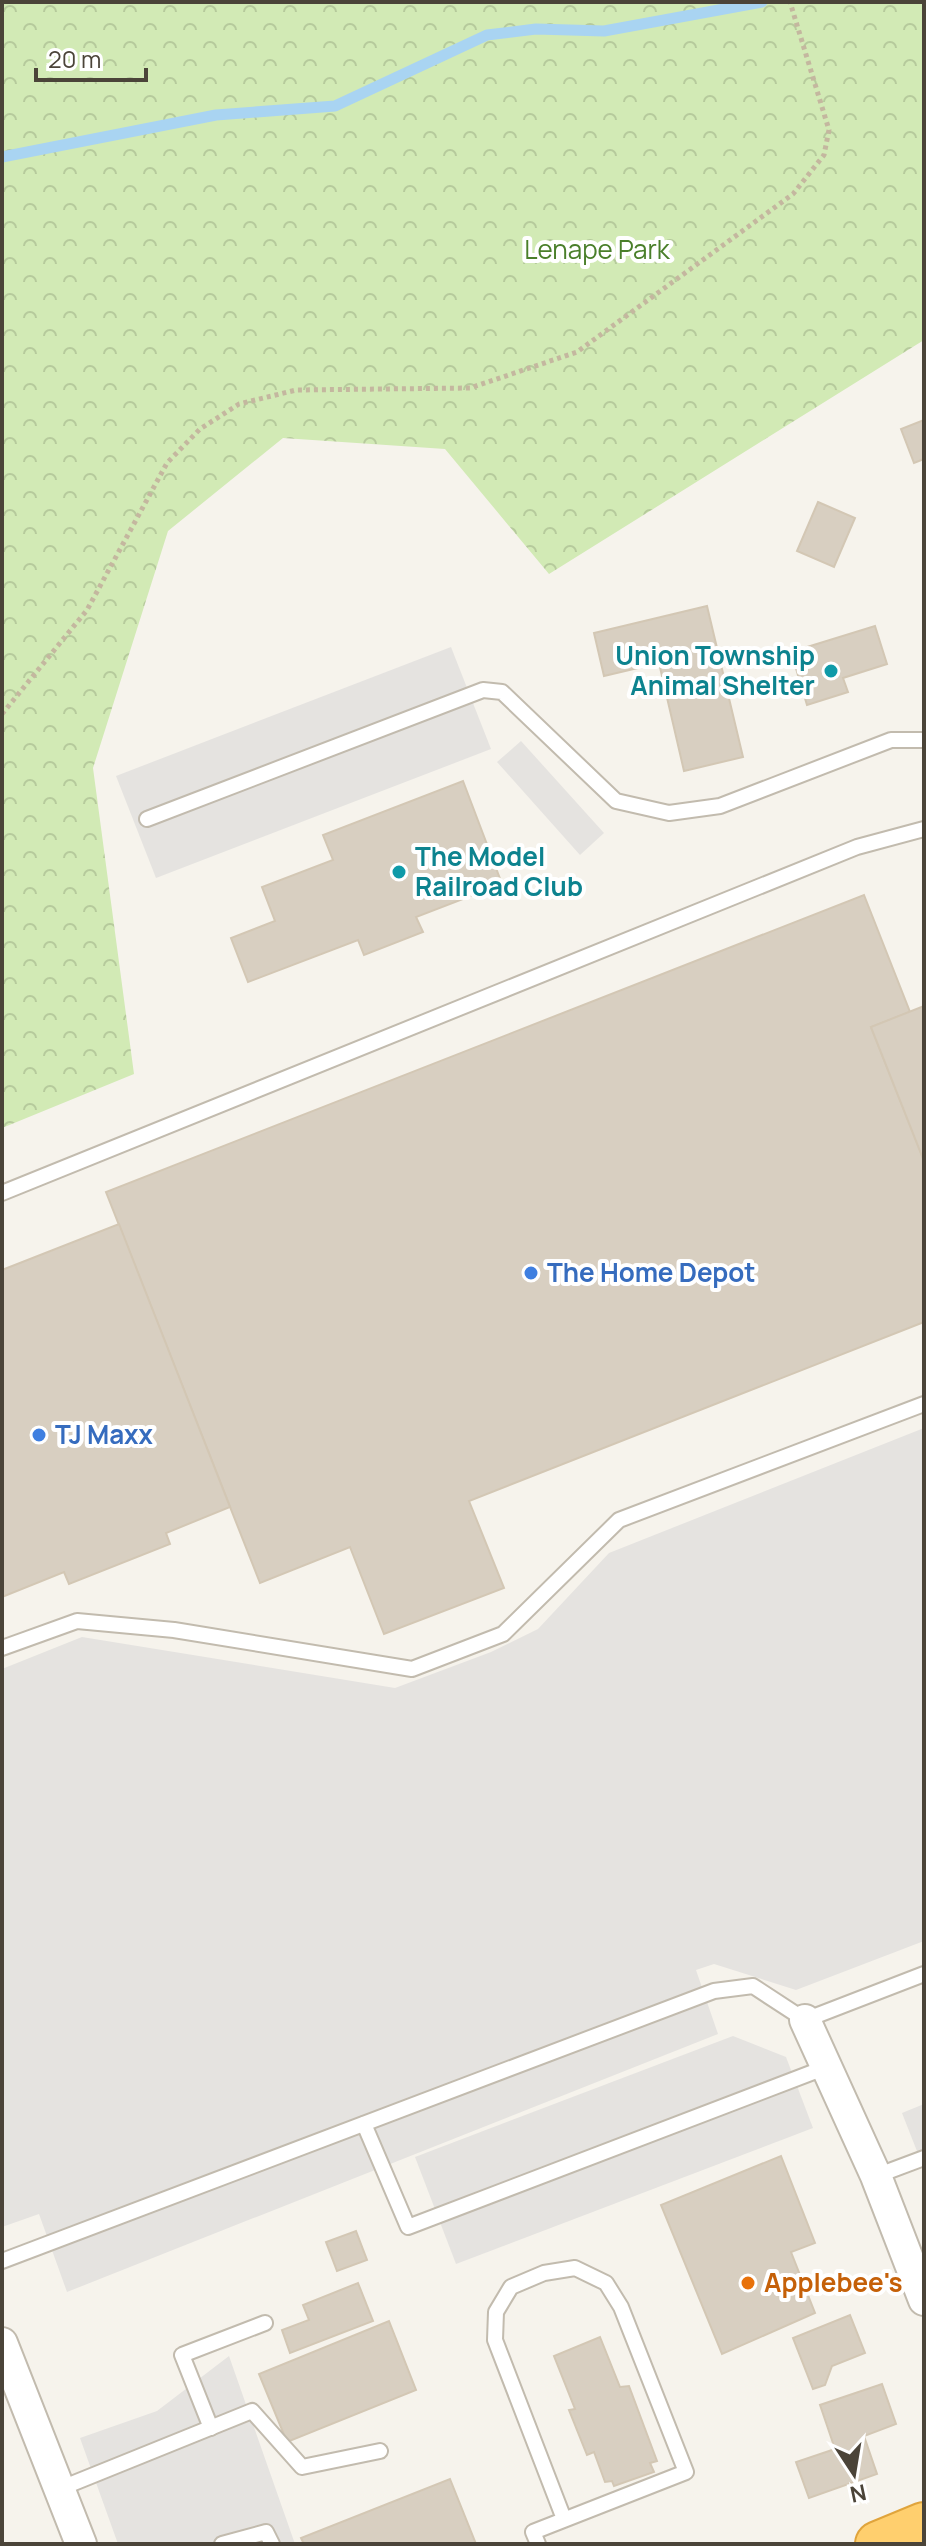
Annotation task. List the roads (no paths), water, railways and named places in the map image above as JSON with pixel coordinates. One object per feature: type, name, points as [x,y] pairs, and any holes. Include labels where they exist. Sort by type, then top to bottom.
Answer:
[{"type":"highway","points":[[878,2544],[924,2525]]},
{"type":"street","points":[[805,2020],[824,2068],[876,2176],[924,2300]]},
{"type":"street","points":[[2,2343],[81,2544]]},
{"type":"lane","points":[[147,819],[483,690],[502,692],[616,801],[669,813],[720,806],[891,740],[924,740]]},
{"type":"lane","points":[[2,1193],[857,847],[924,829]]},
{"type":"lane","points":[[2,1648],[77,1621],[174,1630],[412,1669],[503,1634],[619,1520],[924,1404]]},
{"type":"lane","points":[[2,2261],[714,1991],[753,1986],[805,2020],[924,1974]]},
{"type":"lane","points":[[364,2124],[408,2227],[824,2068]]},
{"type":"lane","points":[[876,2176],[924,2158]]},
{"type":"lane","points":[[535,2538],[564,2519],[686,2472],[621,2307],[606,2283],[575,2268],[544,2273],[511,2287],[496,2312],[495,2340],[564,2519]]},
{"type":"lane","points":[[211,2428],[182,2355],[265,2323]]},
{"type":"lane","points":[[59,2489],[252,2411],[302,2467],[380,2451]]},
{"type":"lane","points":[[222,2544],[266,2532],[272,2544]]},
{"type":"waterway","points":[[2,157],[216,115],[335,106],[487,35],[536,29],[604,31],[762,2]]},
{"type":"place","name":"Union Township Animal Shelter","points":[[831,671]]},
{"type":"place","name":"The Model Railroad Club","points":[[399,872]]},
{"type":"place","name":"The Home Depot","points":[[531,1273]]},
{"type":"place","name":"TJ Maxx","points":[[39,1435]]},
{"type":"place","name":"Applebee's","points":[[748,2283]]},
{"type":"park label","name":"Lenape Park","points":[[597,250]]}]
